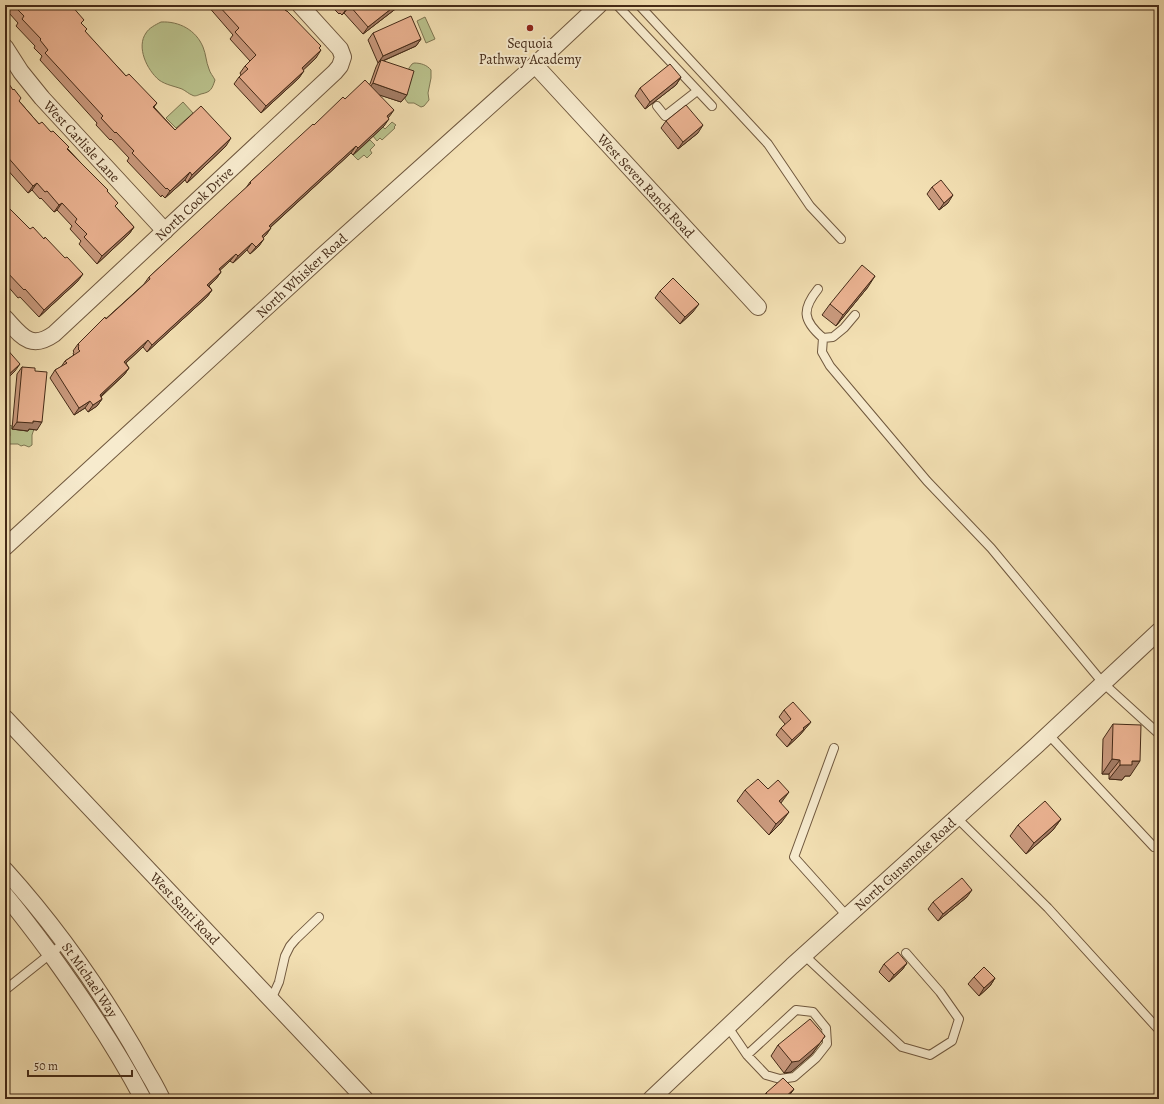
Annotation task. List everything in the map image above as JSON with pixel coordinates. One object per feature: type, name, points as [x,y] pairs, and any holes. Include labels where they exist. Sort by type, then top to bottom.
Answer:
[{"type":"street","name":"North Cook Drive","points":[[5,318],[21,336],[29,340],[39,342],[48,339],[335,72],[340,66],[343,57],[340,49],[300,5]]},
{"type":"street","name":"North Whisker Road","points":[[5,548],[319,259],[535,65],[599,5]]},
{"type":"street","name":"West Carlisle Lane","points":[[5,47],[21,72],[42,98],[165,231]]},
{"type":"street","name":"West Seven Ranch Road","points":[[535,65],[758,307]]},
{"type":"street","name":"North Gunsmoke Road","points":[[651,1099],[846,916],[1048,734],[1159,631]]},
{"type":"street","name":"West Santi Road","points":[[5,718],[365,1099]]},
{"type":"street","name":"St Michael Way","points":[[5,870],[64,943],[104,1000],[150,1075],[151,1096]]},
{"type":"street","name":"St Michael Way","points":[[5,895],[38,936],[94,1015],[113,1046],[151,1096]]},
{"type":"lane","points":[[617,5],[712,106]]},
{"type":"lane","points":[[639,5],[768,144],[810,206],[841,239]]},
{"type":"lane","points":[[656,106],[665,116],[697,91]]},
{"type":"lane","points":[[818,288],[810,299],[806,309],[807,320],[814,331],[823,338],[833,337],[855,316]]},
{"type":"lane","points":[[823,338],[822,352],[830,366],[927,480],[991,548],[1103,683],[1159,734]]},
{"type":"lane","points":[[1048,734],[1154,847],[1159,842]]},
{"type":"lane","points":[[834,748],[794,857],[846,916]]},
{"type":"lane","points":[[956,817],[1048,908],[1159,1030]]},
{"type":"lane","points":[[271,1000],[279,982],[285,956],[290,946],[319,918]]},
{"type":"lane","points":[[5,990],[64,943]]},
{"type":"lane","points":[[804,955],[902,1047],[930,1056],[952,1041],[959,1020],[940,992],[906,953]]},
{"type":"lane","points":[[728,1027],[747,1055],[766,1075],[780,1079],[794,1077],[816,1058],[827,1044],[826,1028],[813,1012],[796,1010],[747,1055]]},
{"type":"green space","points":[[425,17],[435,39],[426,43],[417,21]]},
{"type":"green space","points":[[161,22],[180,25],[191,31],[200,41],[209,70],[215,80],[209,91],[193,96],[182,89],[162,82],[150,70],[144,58],[142,45],[143,39],[146,33],[154,25]]},
{"type":"green space","points":[[414,63],[424,65],[431,70],[428,93],[429,100],[424,106],[421,107],[414,103],[408,103],[405,99],[409,68]]},
{"type":"green space","points":[[183,102],[193,113],[176,128],[166,118]]},
{"type":"green space","points":[[392,122],[396,125],[394,127],[395,128],[382,140],[380,138],[377,141],[373,136],[383,127],[385,129]]},
{"type":"green space","points":[[370,140],[375,145],[370,150],[372,153],[367,158],[364,155],[358,160],[353,155]]},
{"type":"green space","points":[[9,425],[12,426],[12,429],[27,431],[28,428],[34,429],[32,435],[32,445],[29,447],[18,444],[9,444]]},
{"type":"building","points":[[71,5],[84,20],[81,23],[87,29],[85,31],[126,76],[129,74],[157,103],[153,107],[175,130],[201,106],[231,138],[192,175],[190,172],[170,191],[167,188],[166,189],[132,153],[134,151],[101,118],[103,116],[45,53],[48,50],[40,40],[41,39],[22,19],[24,16],[14,6]]},
{"type":"building","points":[[218,5],[281,5],[321,46],[319,48],[321,50],[302,68],[304,71],[266,106],[239,77],[248,69],[245,66],[256,55],[235,32],[239,28]]},
{"type":"building","points":[[345,5],[396,5],[368,27],[350,6],[347,8]]},
{"type":"building","points":[[411,16],[421,39],[383,56],[373,33]]},
{"type":"building","points":[[381,60],[414,71],[407,95],[373,83]]},
{"type":"building","points":[[670,64],[681,77],[650,102],[640,88]]},
{"type":"building","points":[[5,78],[13,90],[14,89],[21,98],[19,101],[39,124],[42,122],[51,132],[53,131],[69,147],[67,149],[108,190],[107,191],[118,203],[115,206],[134,227],[102,256],[84,237],[87,234],[75,222],[77,219],[62,203],[59,205],[47,191],[45,192],[37,183],[33,186],[5,154]]},
{"type":"building","points":[[365,80],[394,110],[387,116],[389,119],[358,148],[356,146],[269,226],[271,228],[262,236],[264,239],[256,247],[252,243],[238,256],[236,254],[219,269],[221,272],[207,285],[212,290],[152,345],[148,340],[124,362],[129,368],[100,395],[102,399],[93,405],[90,401],[79,408],[55,370],[67,363],[65,361],[80,351],[78,349],[78,344],[105,317],[106,319],[150,279],[149,277],[313,124],[314,125],[343,97],[345,99]]},
{"type":"building","points":[[686,105],[703,125],[683,142],[666,121]]},
{"type":"building","points":[[941,180],[953,195],[944,203],[932,187]]},
{"type":"building","points":[[5,204],[30,229],[33,227],[44,239],[45,237],[83,274],[44,310],[5,270]]},
{"type":"building","points":[[862,265],[875,276],[843,315],[830,304]]},
{"type":"building","points":[[673,278],[699,304],[685,317],[660,291]]},
{"type":"building","points":[[5,347],[20,364],[5,378]]},
{"type":"building","points":[[22,367],[35,368],[35,371],[47,372],[42,422],[17,422]]},
{"type":"building","points":[[793,702],[811,722],[792,740],[781,728],[791,719],[784,710]]},
{"type":"building","points":[[1113,724],[1141,725],[1140,761],[1132,761],[1132,765],[1120,765],[1120,760],[1112,759]]},
{"type":"building","points":[[758,779],[768,789],[778,780],[789,792],[779,801],[789,812],[776,824],[745,790]]},
{"type":"building","points":[[1045,801],[1061,819],[1034,843],[1018,825]]},
{"type":"building","points":[[962,878],[972,890],[943,914],[933,902]]},
{"type":"building","points":[[898,952],[907,963],[894,975],[884,964]]},
{"type":"building","points":[[984,967],[995,978],[984,988],[974,977]]},
{"type":"building","points":[[810,1019],[825,1036],[820,1043],[799,1061],[792,1062],[778,1045]]},
{"type":"building","points":[[783,1078],[794,1089],[783,1099],[771,1099],[766,1093]]},
{"type":"place","name":"Sequoia Pathway Academy","points":[[530,28]]}]
